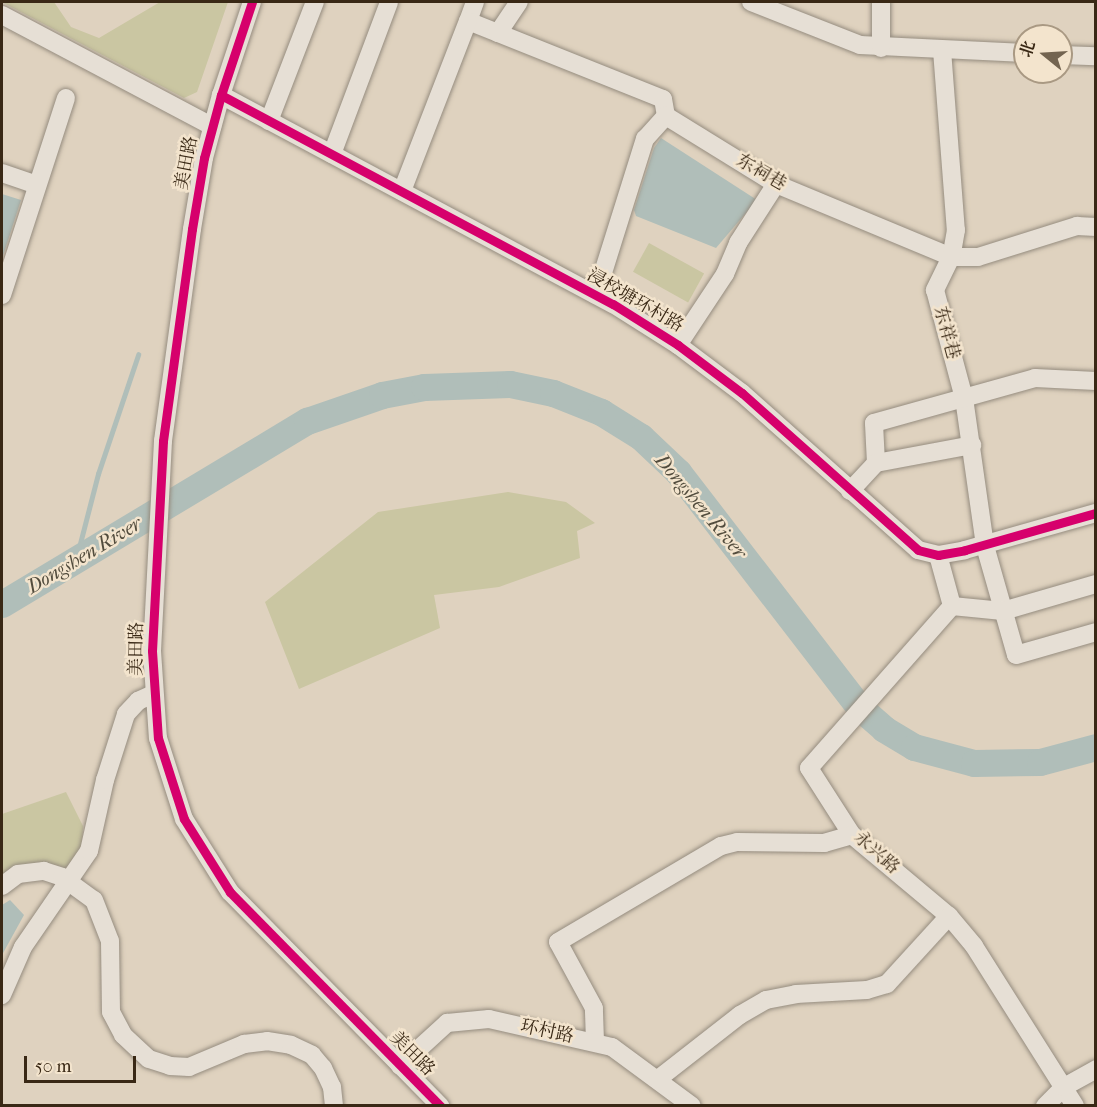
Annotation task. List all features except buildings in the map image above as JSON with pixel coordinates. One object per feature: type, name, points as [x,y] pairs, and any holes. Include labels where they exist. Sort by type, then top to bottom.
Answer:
[{"type":"street","points":[[221,95],[252,2]]},
{"type":"street","points":[[269,121],[315,2]]},
{"type":"street","points":[[332,154],[389,2]]},
{"type":"street","points":[[402,191],[475,2]]},
{"type":"street","points":[[498,33],[519,2]]},
{"type":"street","points":[[751,2],[840,39],[881,48],[1013,53]]},
{"type":"street","points":[[881,2],[881,48]]},
{"type":"street","points":[[2,15],[212,126]]},
{"type":"street","name":"东祠巷","points":[[468,21],[663,99],[666,116],[776,184],[951,257],[978,257],[1077,226],[1095,227]]},
{"type":"street","name":"东祥巷","points":[[942,50],[956,230],[951,257],[935,290],[964,398],[985,546],[1016,655],[1095,632]]},
{"type":"street","points":[[1073,55],[1095,56]]},
{"type":"street","name":"浸校塘环村路","points":[[221,95],[596,295],[678,345],[742,393],[918,550],[938,555]]},
{"type":"street","name":"美田路","points":[[221,95],[212,126],[192,229],[163,441],[154,608],[153,694],[168,778],[204,856],[257,923],[440,1106]]},
{"type":"street","points":[[2,295],[66,98]]},
{"type":"street","points":[[596,295],[645,139],[666,116]]},
{"type":"street","points":[[2,173],[37,185]]},
{"type":"street","points":[[678,345],[725,274],[738,243],[776,184]]},
{"type":"street","points":[[876,463],[874,423],[1035,378],[1095,381]]},
{"type":"street","points":[[850,491],[876,463],[972,445]]},
{"type":"street","points":[[1095,513],[985,546],[938,555],[952,606],[1003,611],[1095,584]]},
{"type":"street","name":"永兴路","points":[[952,606],[809,768],[852,835],[949,916],[997,977],[1075,1106]]},
{"type":"street","points":[[2,995],[23,947],[69,882],[94,837],[105,780],[126,714],[138,700],[153,694]]},
{"type":"street","points":[[595,1041],[594,1008],[558,942],[721,846],[737,842],[824,843],[852,835]]},
{"type":"street","points":[[2,886],[18,874],[35,871],[54,873],[94,900],[101,911],[112,952],[111,1012],[123,1035],[143,1054],[163,1065],[189,1067],[244,1044],[267,1041],[291,1045],[312,1055],[323,1068],[332,1087],[334,1106]]},
{"type":"street","points":[[658,1079],[740,1015],[766,1000],[796,994],[867,990],[887,984],[949,916]]},
{"type":"street","name":"环村路","points":[[400,1066],[437,1029],[460,1019],[489,1019],[595,1041],[628,1055],[692,1106]]},
{"type":"street","points":[[1045,1106],[1064,1087],[1095,1068]]},
{"type":"shaded area","points":[[2,2],[54,2],[71,27],[99,38],[160,2],[228,2],[197,92],[184,98]]},
{"type":"shaded area","points":[[661,138],[757,200],[716,248],[636,216],[634,210],[654,148]]},
{"type":"shaded area","points":[[2,194],[21,200],[2,259]]},
{"type":"shaded area","points":[[649,243],[704,274],[688,302],[633,272]]},
{"type":"shaded area","points":[[508,492],[566,502],[595,523],[577,531],[580,558],[499,587],[434,595],[440,628],[299,689],[265,602],[378,512]]},
{"type":"shaded area","points":[[66,792],[83,826],[82,849],[70,872],[2,879],[2,814]]},
{"type":"shaded area","points":[[10,900],[24,915],[2,955],[2,905]]},
{"type":"waterway","points":[[76,559],[98,474],[138,355]]},
{"type":"waterway","name":"Dongshen River","points":[[2,604],[307,421],[382,395],[424,387],[510,384],[553,393],[601,412],[641,437],[678,472],[859,707],[884,729],[914,747],[974,763],[1040,762],[1096,747]]},
{"type":"cycle path","points":[[252,2],[221,95],[613,304],[678,345],[742,393],[918,550],[938,555],[965,550],[1096,513]]},
{"type":"cycle path","points":[[221,95],[204,158],[192,229],[163,441],[152,651],[158,738],[184,819],[230,892],[440,1106]]}]
